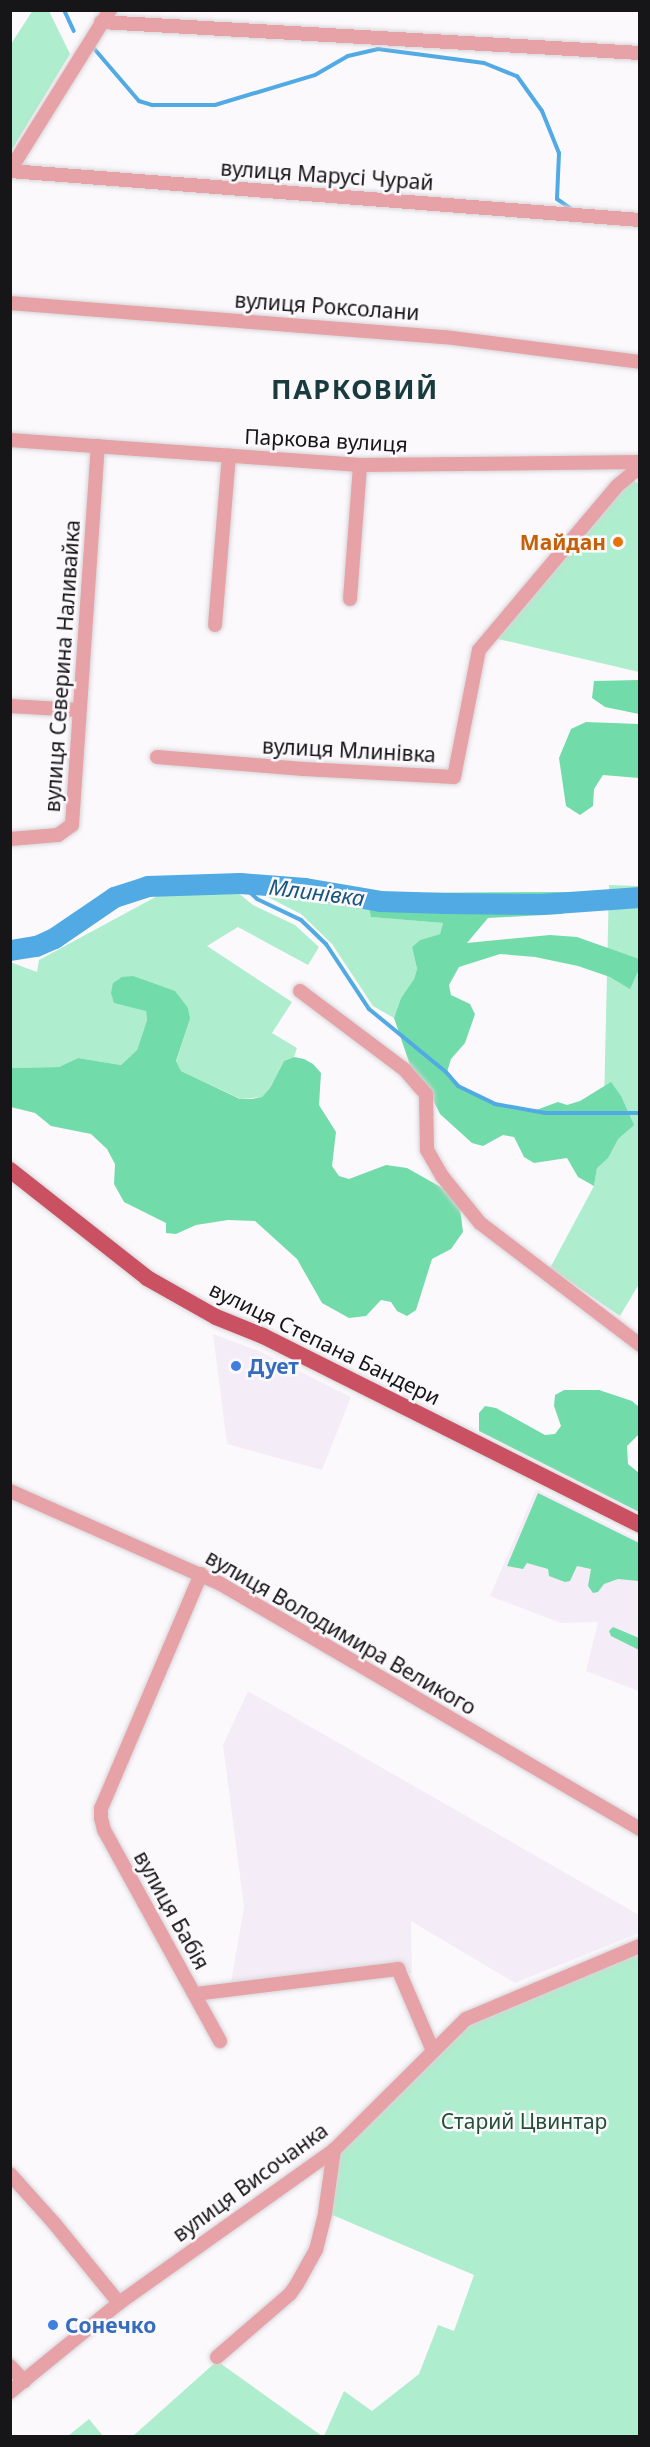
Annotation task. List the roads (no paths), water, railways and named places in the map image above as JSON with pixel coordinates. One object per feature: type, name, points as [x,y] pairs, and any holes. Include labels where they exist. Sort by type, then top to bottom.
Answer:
[{"type":"main road","name":"вулиця Степана Бандери","points":[[10,1170],[107,1248],[157,1284],[216,1317],[263,1336],[639,1525]]},
{"type":"street","points":[[10,170],[106,16],[639,53]]},
{"type":"street","name":"вулиця Марусі Чурай","points":[[10,170],[639,220]]},
{"type":"street","name":"вулиця Роксолани","points":[[10,303],[445,337],[639,362]]},
{"type":"street","name":"Паркова вулиця","points":[[10,440],[360,465],[639,462]]},
{"type":"street","name":"вулиця Северина Наливайка","points":[[10,839],[58,835],[72,825],[78,710],[98,446]]},
{"type":"street","points":[[215,626],[229,456]]},
{"type":"street","points":[[350,599],[360,465]]},
{"type":"street","name":"вулиця Млинівка","points":[[156,757],[304,769],[454,777],[479,650],[617,486],[639,467]]},
{"type":"street","points":[[10,706],[78,710]]},
{"type":"street","points":[[300,991],[404,1069],[426,1095],[427,1150],[442,1176],[480,1223],[639,1345]]},
{"type":"street","name":"вулиця Володимира Великого","points":[[10,1491],[201,1574],[639,1829]]},
{"type":"street","name":"вулиця Бабія","points":[[201,1574],[101,1808],[104,1830],[195,1994],[398,1968],[433,2051]]},
{"type":"street","name":"вулиця Височанка","points":[[10,2392],[119,2303],[334,2150],[466,2019],[639,1946]]},
{"type":"street","points":[[195,1994],[220,2041]]},
{"type":"street","points":[[216,2356],[290,2294],[297,2284],[316,2250],[325,2214],[334,2150]]},
{"type":"street","points":[[10,2174],[54,2223],[119,2303]]},
{"type":"street","points":[[10,2366],[24,2381]]},
{"type":"waterway","points":[[64,10],[74,31]]},
{"type":"waterway","points":[[91,45],[139,101],[152,105],[215,105],[315,75],[348,56],[378,49],[484,63],[517,76],[542,111],[559,153],[557,199],[573,210]]},
{"type":"waterway","points":[[240,883],[257,899],[301,920],[326,944],[369,1009],[446,1072],[458,1086],[495,1104],[545,1113],[640,1113]]},
{"type":"waterway","name":"Млинівка","points":[[10,950],[36,946],[54,938],[114,897],[147,886],[240,883],[305,888],[380,901],[445,903],[541,904],[640,897]]},
{"type":"place","name":"Майдан","points":[[618,542]]},
{"type":"place","name":"Дует","points":[[236,1366]]},
{"type":"place","name":"Сонечко","points":[[53,2325]]},
{"type":"district","name":"ПАРКОВИЙ","points":[[355,389]]},
{"type":"park label","name":"Старий Цвинтар","points":[[524,2121]]}]
